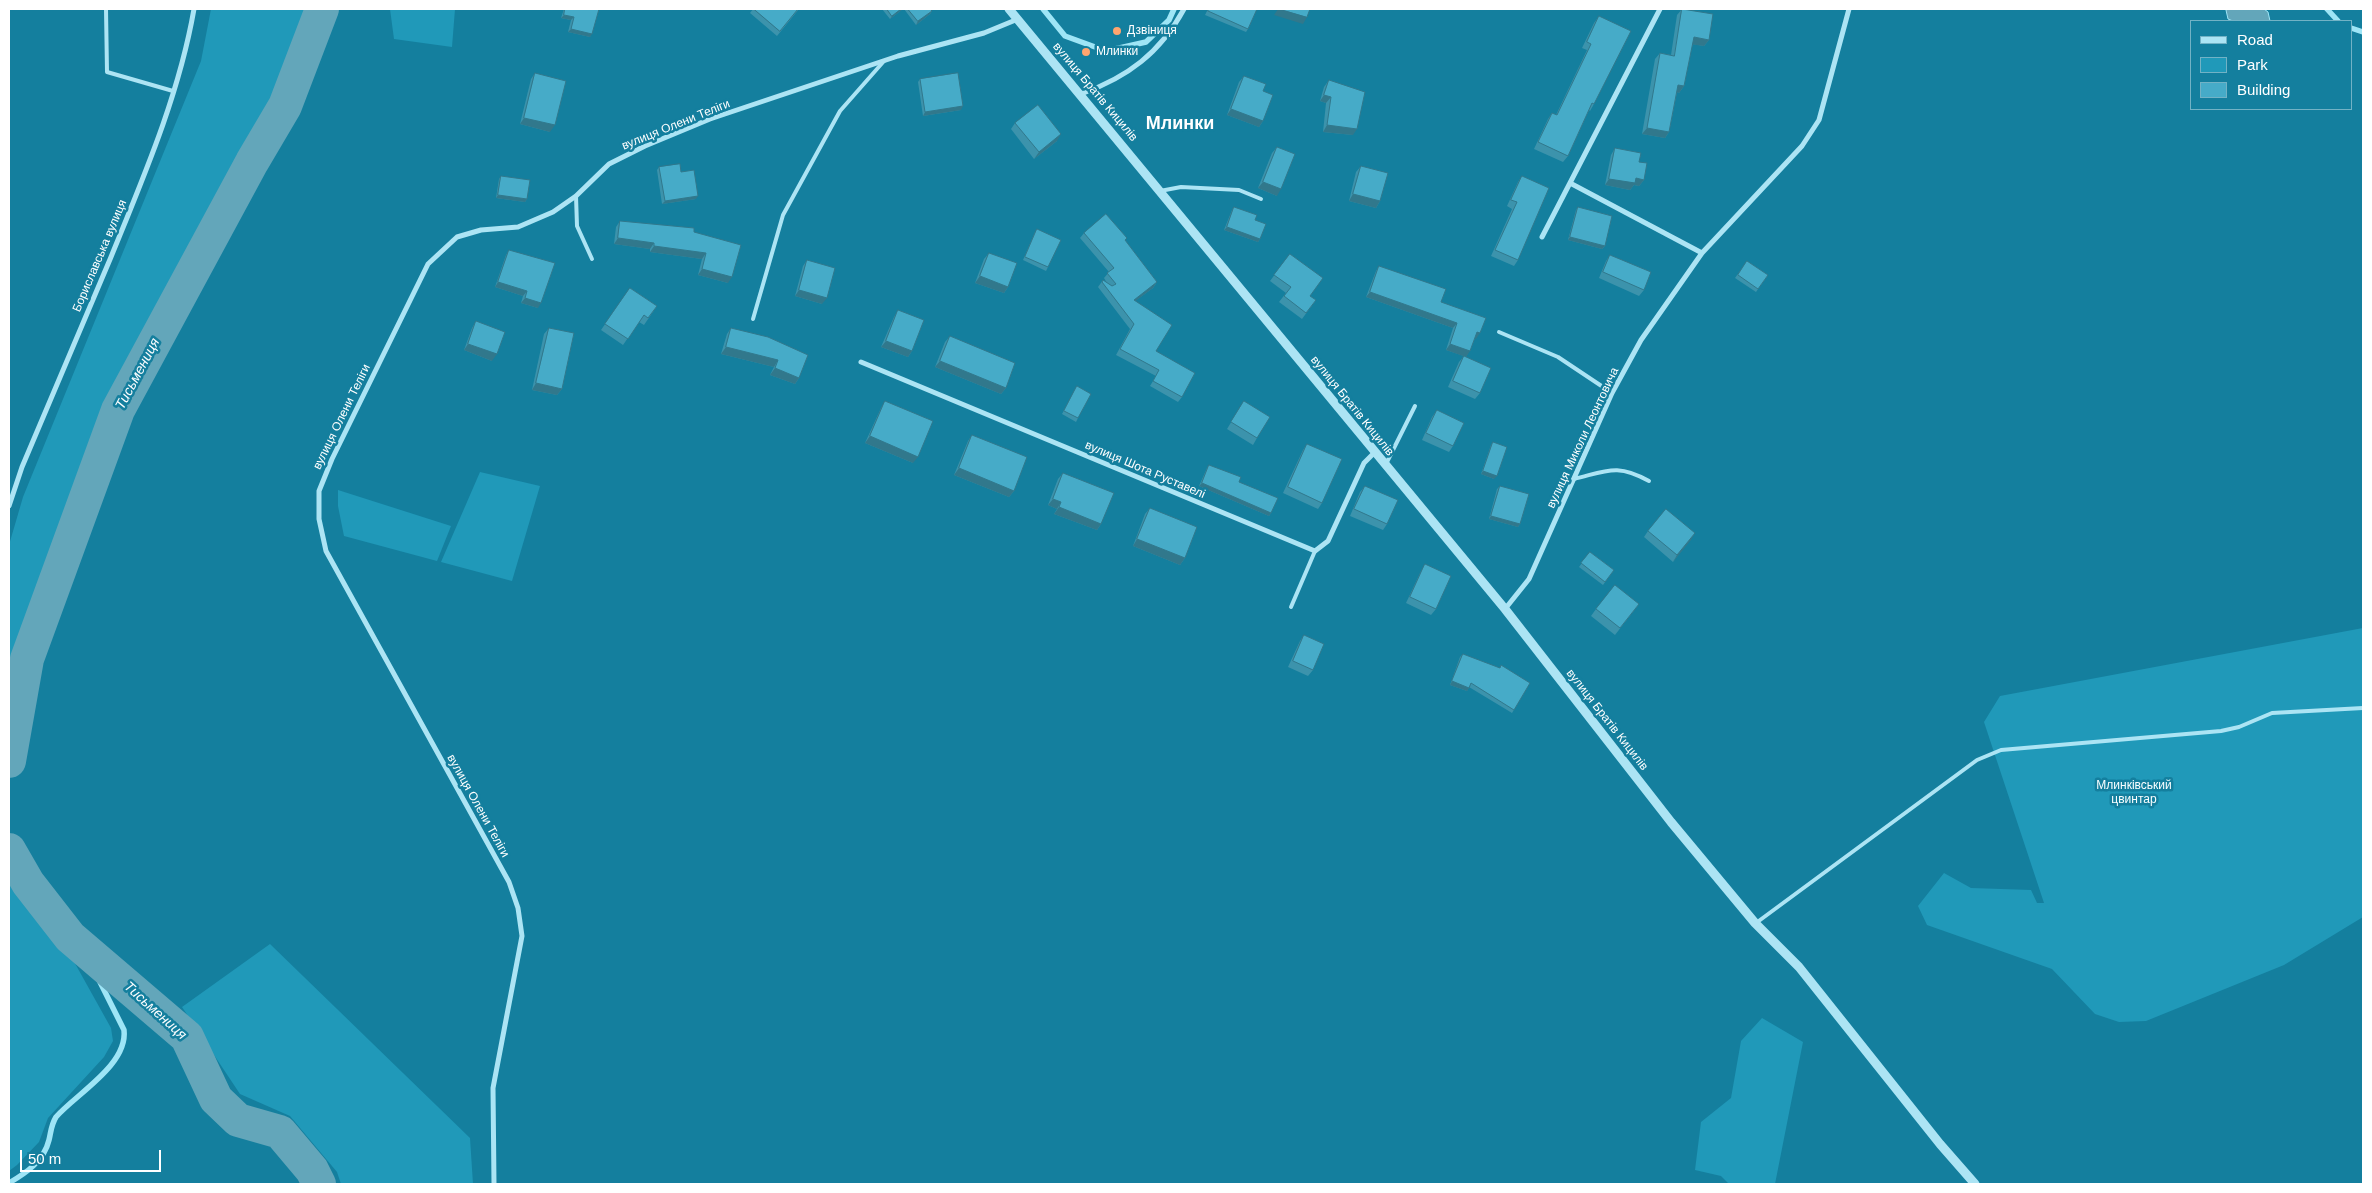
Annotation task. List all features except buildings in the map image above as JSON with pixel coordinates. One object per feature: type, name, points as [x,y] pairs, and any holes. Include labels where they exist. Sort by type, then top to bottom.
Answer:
[{"type":"street","name":"Бориславська вулиця","points":[[9,506],[22,467],[130,210],[185,55],[194,9]]},
{"type":"street","name":"вулиця Братів Кицилів","points":[[1009,9],[1081,94],[1374,453],[1505,609],[1671,822],[1755,924],[1799,968],[1940,1144],[1975,1184]]},
{"type":"street","points":[[1081,94],[1104,86],[1130,72],[1157,48],[1184,9]]},
{"type":"street","points":[[1542,238],[1660,9]]},
{"type":"street","name":"вулиця Миколи Леонтовича","points":[[1505,609],[1529,579],[1612,393],[1642,340],[1702,253],[1802,146],[1818,120],[1849,9]]},
{"type":"street","name":"вулиця Олени Теліги","points":[[494,1184],[493,1088],[522,936],[518,908],[509,882],[326,551],[319,519],[319,491],[332,459],[428,264],[457,237],[481,230],[518,227],[553,212],[576,196],[609,164],[645,146],[710,119],[884,61],[984,33],[1018,19]]},
{"type":"street","points":[[1570,182],[1702,253]]},
{"type":"street","name":"вулиця Шота Руставелі","points":[[860,362],[1315,551]]},
{"type":"street","points":[[1315,551],[1328,541],[1364,463],[1374,453]]},
{"type":"lane","points":[[106,9],[107,72],[173,91]]},
{"type":"lane","points":[[753,319],[783,215],[840,111],[884,61]]},
{"type":"lane","points":[[1160,191],[1181,187],[1240,190],[1261,199]]},
{"type":"lane","points":[[576,196],[577,226],[592,259]]},
{"type":"lane","points":[[1499,332],[1558,357],[1612,393]]},
{"type":"lane","points":[[1385,466],[1415,406]]},
{"type":"lane","points":[[1574,478],[1617,469],[1626,469],[1649,481]]},
{"type":"lane","points":[[1291,606],[1315,551]]},
{"type":"lane","points":[[1755,924],[1977,760],[1989,754],[2001,750],[2221,731],[2239,727],[2272,713],[2363,708]]},
{"type":"green space","points":[[211,9],[311,9],[274,98],[111,405],[17,657],[9,700],[9,545],[23,497],[201,61]]},
{"type":"green space","points":[[390,9],[455,9],[452,47],[394,39]]},
{"type":"green space","points":[[480,472],[540,486],[512,581],[441,562]]},
{"type":"green space","points":[[338,490],[451,526],[437,561],[344,536],[338,506]]},
{"type":"green space","name":"Млинківський цвинтар","points":[[2363,628],[2363,917],[2284,965],[2146,1021],[2119,1022],[2095,1014],[2052,969],[1927,925],[1918,906],[1944,873],[1971,888],[2031,890],[2037,903],[2044,903],[1984,722],[2000,696]]},
{"type":"green space","points":[[9,871],[72,958],[111,1028],[113,1041],[104,1057],[48,1118],[39,1142],[9,1171]]},
{"type":"green space","points":[[270,944],[470,1138],[473,1184],[341,1184],[337,1172],[290,1116],[240,1094],[182,1007]]},
{"type":"green space","points":[[1762,1018],[1803,1042],[1775,1184],[1729,1184],[1721,1176],[1695,1170],[1701,1122],[1731,1098],[1741,1041]]},
{"type":"shaded area","points":[[2264,9],[2268,12],[2270,20],[2230,20],[2228,19],[2226,10]]},
{"type":"waterway","name":"Тисьмениця","points":[[9,761],[27,659],[118,410],[252,162],[285,106],[322,9]]},
{"type":"waterway","points":[[1043,9],[1065,36],[1106,51],[1146,42],[1169,20],[1174,9]]},
{"type":"waterway","points":[[2327,9],[2337,20]]},
{"type":"waterway","points":[[2352,28],[2363,32]]},
{"type":"waterway","name":"Тисьмениця","points":[[9,850],[28,883],[70,937],[187,1037],[216,1099],[238,1120],[280,1132],[312,1170],[319,1184]]},
{"type":"waterway","points":[[9,1183],[28,1171],[39,1160],[47,1147],[56,1117],[110,1067],[123,1043],[124,1030],[84,950]]},
{"type":"place","name":"Дзвіниця","points":[[1117,31]]},
{"type":"place","name":"Млинки","points":[[1086,52]]},
{"type":"district","name":"Млинки","points":[[1180,124]]}]
